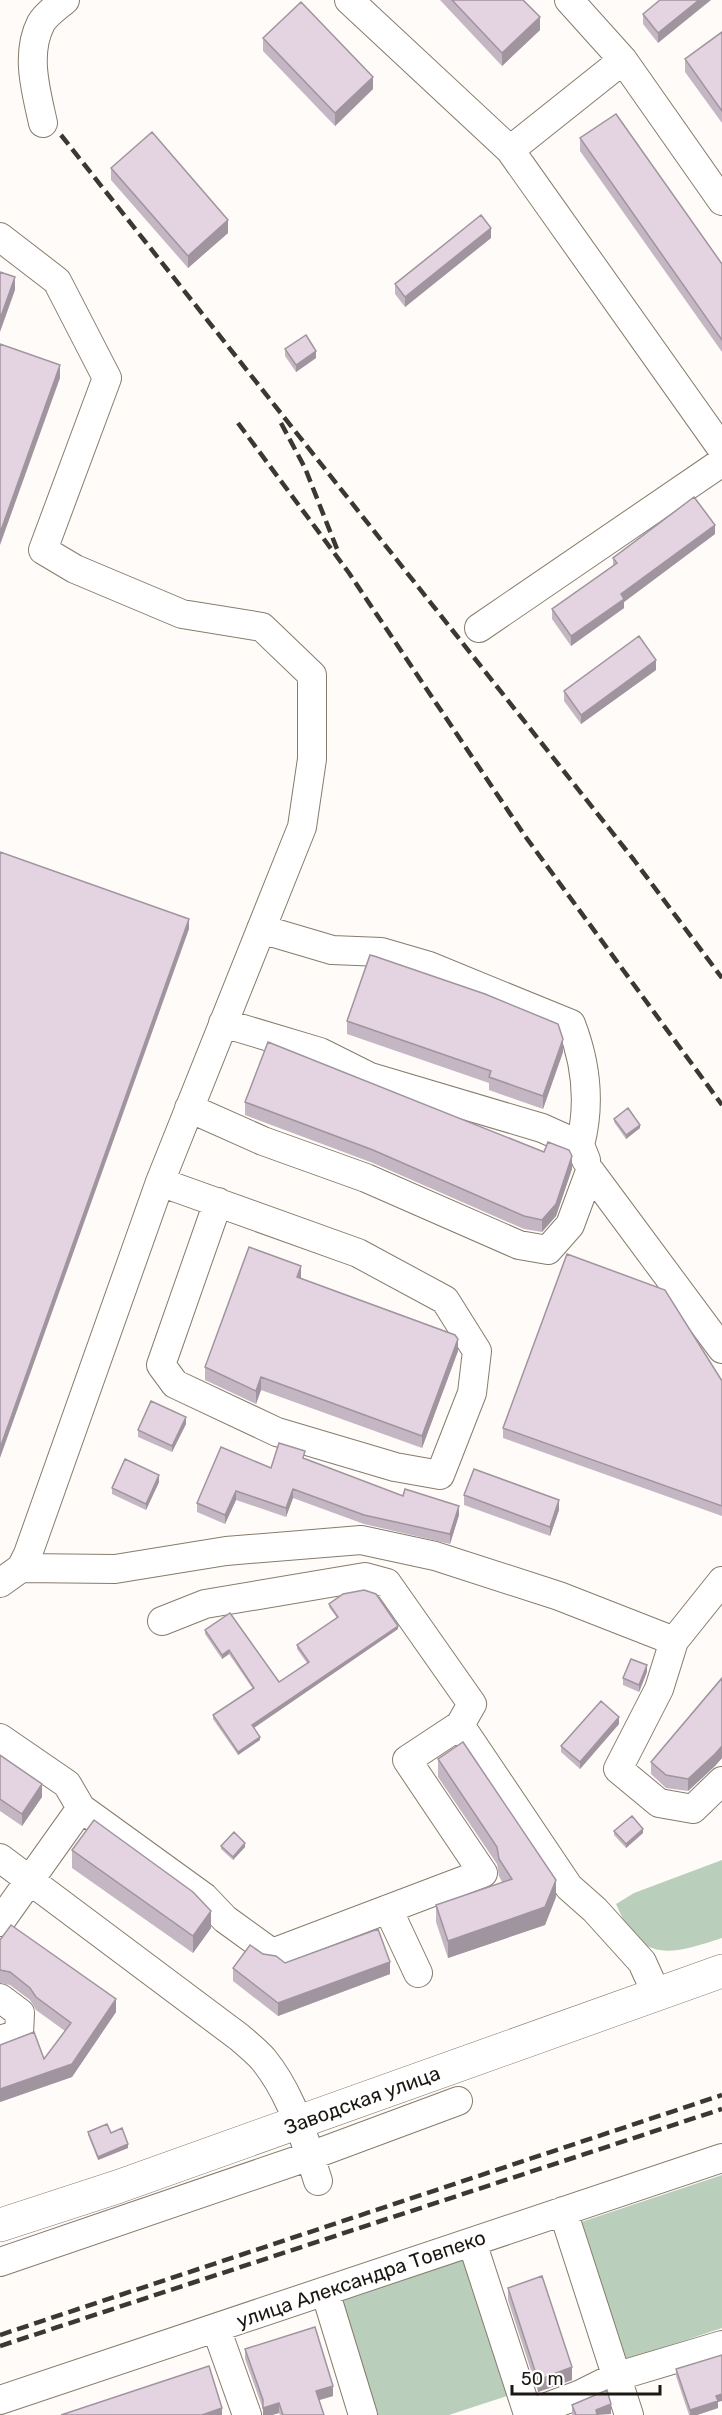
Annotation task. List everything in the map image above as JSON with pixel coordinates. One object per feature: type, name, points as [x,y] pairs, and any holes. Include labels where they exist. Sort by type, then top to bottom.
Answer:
[{"type":"main road","name":"Заводская улица","points":[[0,2225],[300,2123],[722,1971]]},
{"type":"street","points":[[43,123],[34,81],[33,48],[42,21],[65,0]]},
{"type":"street","points":[[349,0],[510,150],[722,449]]},
{"type":"street","points":[[569,0],[623,60],[722,201]]},
{"type":"street","points":[[510,150],[623,60]]},
{"type":"street","points":[[0,237],[57,281],[107,378],[43,550],[75,569],[182,614],[262,627],[312,675],[312,759],[302,827],[160,1182],[32,1543],[10,1576]]},
{"type":"street","points":[[479,628],[722,462]]},
{"type":"street","points":[[261,929],[332,950],[381,952],[429,966],[571,1024],[582,1053],[586,1086],[584,1129],[580,1145],[591,1171],[722,1349]]},
{"type":"street","points":[[223,1023],[320,1052],[370,1077],[542,1128],[580,1145]]},
{"type":"street","points":[[189,1108],[263,1141],[366,1178],[519,1245],[548,1250],[570,1225],[591,1171]]},
{"type":"street","points":[[160,1182],[218,1202],[358,1253],[445,1300],[477,1351],[472,1393],[440,1475],[395,1467],[277,1432],[175,1384],[161,1365],[218,1202]]},
{"type":"street","points":[[10,1576],[115,1569],[225,1551],[362,1540],[435,1556],[559,1596],[674,1641]]},
{"type":"street","points":[[0,1738],[67,1784],[81,1808],[204,1897],[225,1919],[272,1953],[483,1873],[408,1760],[460,1725],[472,1704],[387,1583],[365,1577],[205,1604],[162,1621]]},
{"type":"street","points":[[722,1581],[674,1641],[659,1689],[618,1769],[659,1803],[693,1809],[722,1781]]},
{"type":"street","points":[[460,1725],[569,1887],[596,1910],[642,1962],[657,1995]]},
{"type":"street","points":[[0,1922],[81,1808]]},
{"type":"street","points":[[0,1858],[239,2037],[262,2058],[281,2086],[300,2123],[314,2169]]},
{"type":"street","points":[[388,1909],[418,1973]]},
{"type":"street","points":[[0,1998],[20,2013],[19,2034],[0,2040]]},
{"type":"street","points":[[0,2262],[314,2169],[458,2101]]},
{"type":"street","name":"улица Александра Товпеко","points":[[11,2404],[216,2328],[722,2157]]},
{"type":"street","points":[[563,2211],[629,2415]]},
{"type":"street","points":[[472,2242],[527,2415],[581,2394],[615,2377],[722,2345]]},
{"type":"street","points":[[325,2291],[363,2415]]},
{"type":"street","points":[[216,2328],[247,2415]]},
{"type":"green space","points":[[722,1860],[722,1938],[672,1951],[647,1946],[636,1937],[616,1904],[634,1893]]},
{"type":"green space","points":[[722,2175],[722,2328],[623,2361],[578,2223]]},
{"type":"green space","points":[[465,2256],[510,2395],[449,2415],[377,2415],[339,2296]]},
{"type":"building","points":[[452,0],[523,0],[540,17],[502,53]]},
{"type":"building","points":[[660,0],[699,0],[658,33],[643,14]]},
{"type":"building","points":[[301,2],[373,77],[335,113],[263,38]]},
{"type":"building","points":[[722,32],[722,111],[685,59]]},
{"type":"building","points":[[616,114],[722,264],[722,340],[580,138]]},
{"type":"building","points":[[152,132],[228,220],[188,256],[111,168]]},
{"type":"building","points":[[481,215],[491,228],[405,297],[395,284]]},
{"type":"building","points":[[0,272],[15,277],[0,319]]},
{"type":"building","points":[[306,335],[316,351],[296,365],[285,349]]},
{"type":"building","points":[[0,344],[60,365],[0,533]]},
{"type":"building","points":[[694,497],[715,525],[621,594],[624,599],[571,636],[552,609],[617,563],[613,558]]},
{"type":"building","points":[[639,636],[656,660],[581,715],[564,691]]},
{"type":"building","points":[[0,852],[189,919],[0,1448]]},
{"type":"building","points":[[370,955],[485,994],[558,1024],[563,1039],[543,1096],[489,1077],[491,1071],[347,1021]]},
{"type":"building","points":[[268,1042],[544,1152],[548,1142],[569,1150],[572,1156],[556,1204],[542,1220],[524,1216],[373,1150],[245,1102]]},
{"type":"building","points":[[628,1108],[640,1125],[626,1135],[614,1119]]},
{"type":"building","points":[[249,1247],[301,1266],[297,1277],[455,1335],[458,1339],[422,1436],[261,1377],[256,1391],[205,1367]]},
{"type":"building","points":[[567,1254],[665,1290],[722,1381],[722,1506],[503,1428]]},
{"type":"building","points":[[151,1401],[186,1417],[172,1446],[138,1430]]},
{"type":"building","points":[[279,1443],[305,1451],[303,1458],[403,1496],[405,1489],[459,1506],[450,1534],[364,1515],[293,1489],[286,1508],[236,1491],[225,1515],[197,1503],[221,1447],[271,1468]]},
{"type":"building","points":[[125,1459],[159,1475],[146,1504],[112,1488]]},
{"type":"building","points":[[474,1469],[559,1500],[550,1527],[464,1495]]},
{"type":"building","points":[[364,1590],[376,1594],[398,1626],[252,1725],[260,1737],[238,1752],[213,1715],[254,1688],[229,1650],[222,1655],[205,1630],[230,1613],[279,1682],[309,1662],[297,1645],[338,1617],[329,1604],[343,1594]]},
{"type":"building","points":[[631,1659],[647,1665],[639,1685],[623,1678]]},
{"type":"building","points":[[722,1678],[722,1746],[688,1779],[666,1775],[651,1762]]},
{"type":"building","points":[[601,1701],[619,1717],[580,1762],[561,1746]]},
{"type":"building","points":[[463,1742],[556,1880],[545,1907],[448,1941],[436,1905],[512,1879],[499,1859],[497,1847],[438,1759]]},
{"type":"building","points":[[0,1755],[42,1784],[22,1814],[0,1799]]},
{"type":"building","points":[[632,1816],[643,1829],[626,1844],[614,1831]]},
{"type":"building","points":[[94,1820],[193,1892],[211,1911],[193,1936],[72,1850]]},
{"type":"building","points":[[234,1832],[245,1843],[233,1857],[221,1846]]},
{"type":"building","points":[[11,1925],[116,1999],[72,2064],[0,2089],[0,2045],[34,2032],[44,2059],[71,2023],[36,1997],[30,1988],[10,1972],[0,1970],[0,1940]]},
{"type":"building","points":[[378,1929],[390,1962],[278,2003],[233,1968],[250,1945],[263,1954],[276,1956],[285,1963]]},
{"type":"building","points":[[107,2124],[111,2133],[122,2128],[128,2144],[98,2157],[88,2132]]},
{"type":"building","points":[[542,2276],[572,2367],[538,2380],[508,2288]]},
{"type":"building","points":[[315,2327],[333,2386],[316,2391],[324,2415],[283,2415],[279,2403],[263,2408],[263,2400],[245,2349]]},
{"type":"building","points":[[722,2355],[722,2394],[716,2396],[718,2401],[690,2410],[676,2369]]},
{"type":"building","points":[[209,2366],[222,2408],[202,2415],[61,2415]]},
{"type":"building","points":[[607,2390],[611,2404],[596,2410],[597,2415],[576,2415],[572,2405]]},
{"type":"railway","points":[[61,135],[634,860],[722,978]]},
{"type":"railway","points":[[238,423],[349,573],[525,836],[722,1105]]},
{"type":"railway","points":[[281,423],[305,468],[337,549]]},
{"type":"railway","points":[[0,2335],[722,2095]]},
{"type":"railway","points":[[0,2346],[722,2109]]}]
